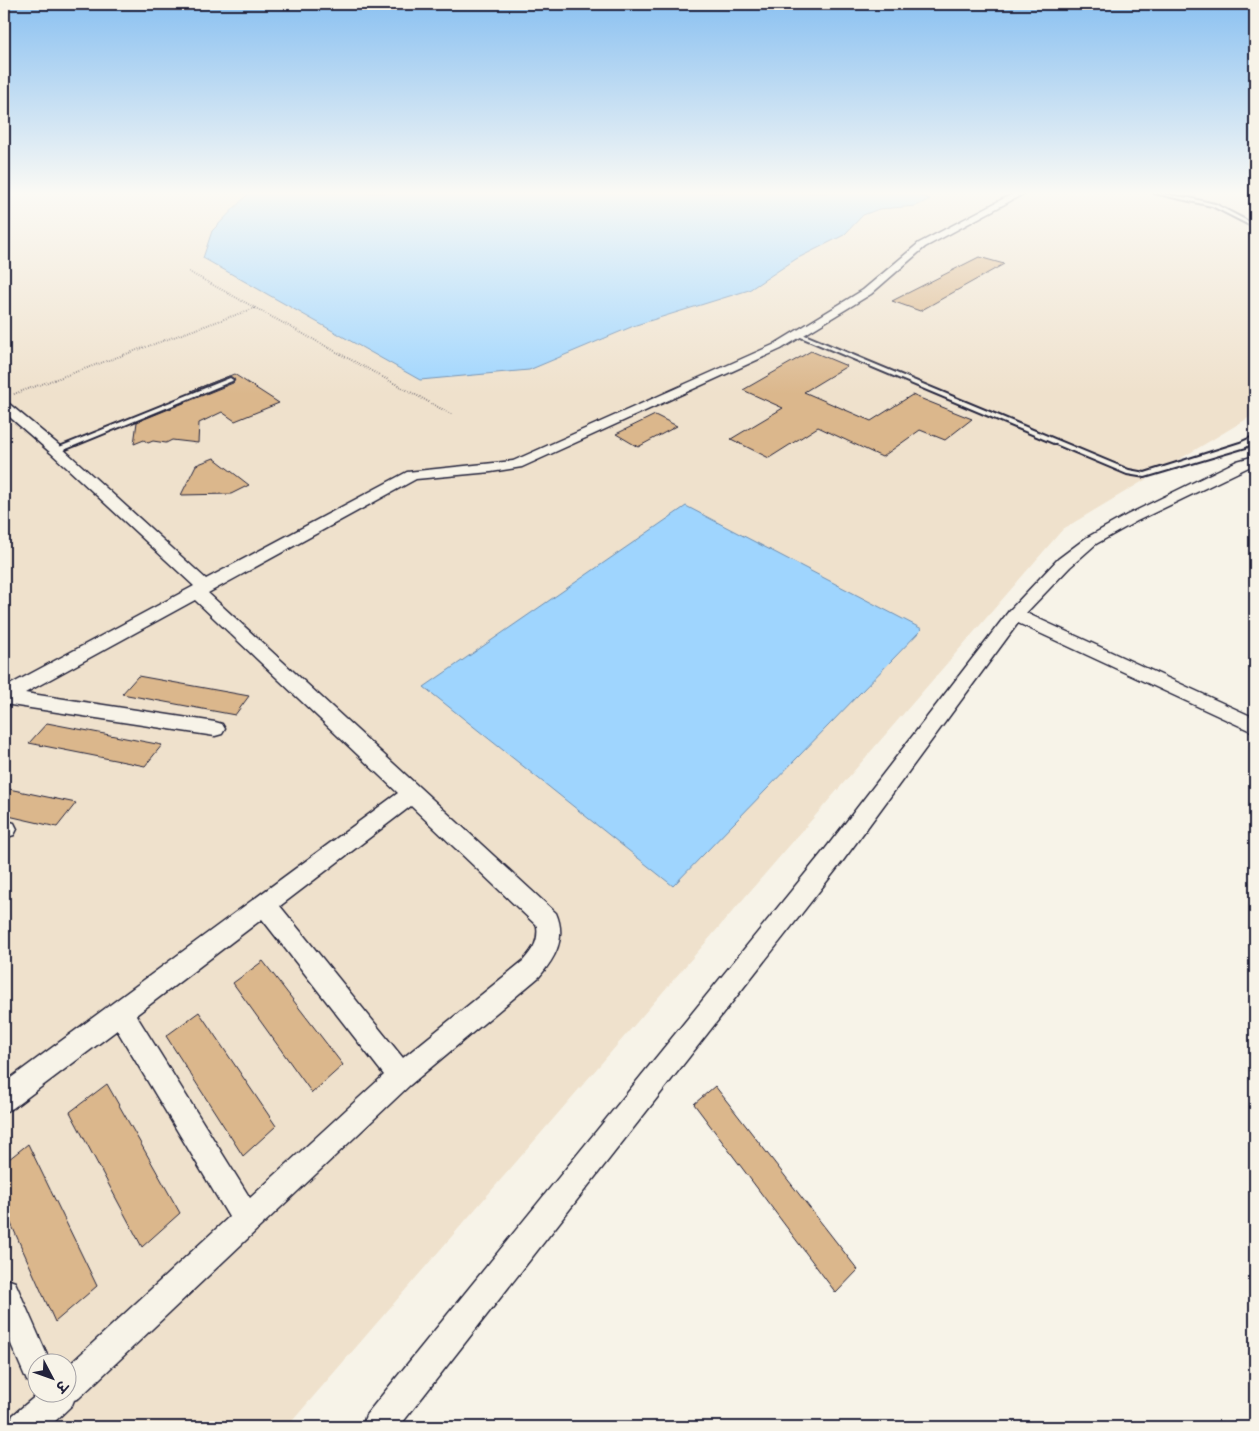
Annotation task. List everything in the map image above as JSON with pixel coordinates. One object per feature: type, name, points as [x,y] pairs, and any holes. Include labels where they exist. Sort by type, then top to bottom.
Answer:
[{"type":"street","points":[[4,696],[412,475],[434,471],[494,470],[517,464],[777,347],[867,292],[905,260]]},
{"type":"street","points":[[4,406],[56,450],[412,794],[548,921],[551,936],[547,949],[531,969],[402,1076],[78,1375]]},
{"type":"street","points":[[378,1427],[834,855],[1015,615],[1064,563],[1091,541],[1132,518],[1242,464],[1255,460]]},
{"type":"street","points":[[1015,615],[1255,726]]},
{"type":"street","points":[[4,696],[215,729]]},
{"type":"street","points":[[4,1098],[412,794]]},
{"type":"street","points":[[264,904],[402,1076]]},
{"type":"street","points":[[120,1012],[247,1220]]},
{"type":"street","points":[[4,1293],[31,1354]]},
{"type":"street","points":[[25,1427],[47,1404]]},
{"type":"lane","points":[[798,334],[1128,472],[1145,475],[1242,446],[1255,438]]},
{"type":"lane","points":[[56,450],[230,380]]},
{"type":"path","points":[[189,272],[451,414]]},
{"type":"path","points":[[13,394],[255,308]]},
{"type":"shaded area","points":[[4,260],[1255,260],[1255,414],[1063,529],[287,1427],[4,1427]]},
{"type":"water","points":[[206,260],[795,260],[749,290],[636,325],[529,370],[420,380]]},
{"type":"water","points":[[686,506],[922,629],[673,886],[424,687]]},
{"type":"building","points":[[974,260],[989,260],[1004,264],[920,311],[892,301]]},
{"type":"building","points":[[811,351],[847,366],[804,392],[871,421],[912,395],[972,419],[945,440],[920,430],[882,457],[818,427],[769,458],[731,439],[783,408],[743,390]]},
{"type":"building","points":[[234,374],[279,403],[235,421],[222,412],[199,423],[198,443],[172,440],[166,443],[153,441],[148,443],[144,440],[134,444],[137,422],[233,383],[235,380],[229,376],[191,391]]},
{"type":"building","points":[[655,415],[677,426],[638,447],[616,434]]},
{"type":"building","points":[[214,458],[249,485],[231,494],[181,495],[196,465]]},
{"type":"building","points":[[138,676],[249,696],[235,715],[122,694]]},
{"type":"building","points":[[47,723],[162,745],[145,766],[29,743]]},
{"type":"building","points":[[4,788],[76,803],[57,827],[4,815]]},
{"type":"building","points":[[263,961],[343,1065],[312,1093],[233,983]]},
{"type":"building","points":[[199,1012],[276,1126],[243,1156],[166,1036]]},
{"type":"building","points":[[107,1084],[180,1213],[142,1247],[70,1112]]},
{"type":"building","points":[[715,1086],[858,1270],[836,1293],[694,1104]]},
{"type":"building","points":[[28,1144],[97,1286],[55,1322],[4,1208],[4,1163]]}]
